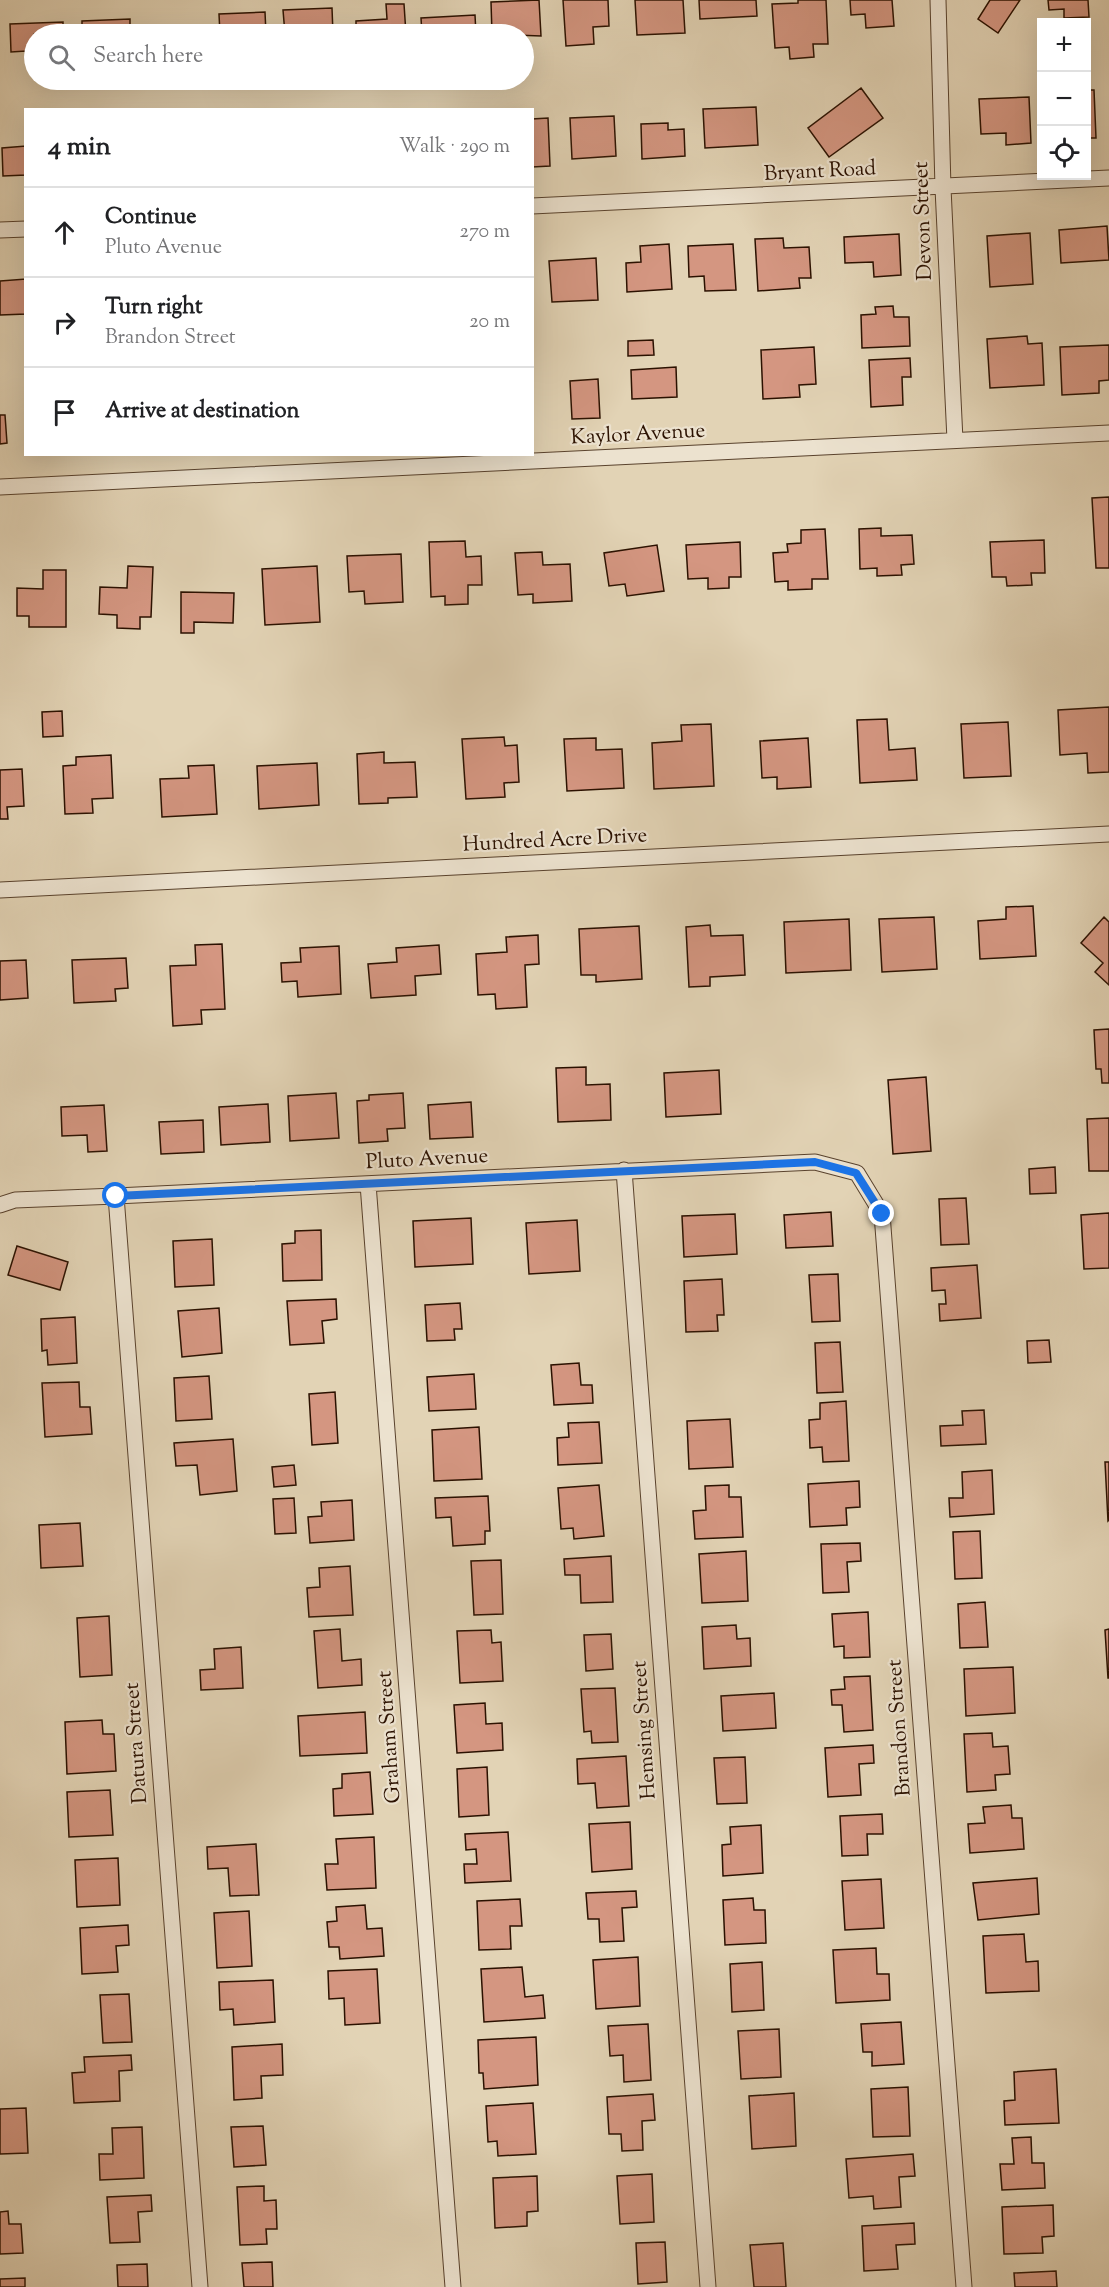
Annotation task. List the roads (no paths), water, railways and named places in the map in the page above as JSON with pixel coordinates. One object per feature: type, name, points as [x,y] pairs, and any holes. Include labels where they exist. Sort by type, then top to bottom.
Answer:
[{"type":"street","name":"Devon Street","points":[[938,0],[943,188],[955,440]]},
{"type":"street","name":"Bryant Road","points":[[534,206],[943,188],[1109,178]]},
{"type":"street","points":[[0,230],[24,229]]},
{"type":"street","name":"Kaylor Avenue","points":[[0,487],[1109,433]]},
{"type":"street","name":"Hundred Acre Drive","points":[[1,889],[1109,834]]},
{"type":"street","name":"Pluto Avenue","points":[[0,1205],[15,1200],[815,1162],[856,1173]]},
{"type":"street","name":"Hemsing Street","points":[[624,1170],[708,2287]]},
{"type":"street","name":"Brandon Street","points":[[856,1173],[882,1214],[964,2287]]},
{"type":"street","name":"Graham Street","points":[[368,1184],[453,2287]]},
{"type":"street","name":"Datura Street","points":[[116,1196],[200,2287]]}]
